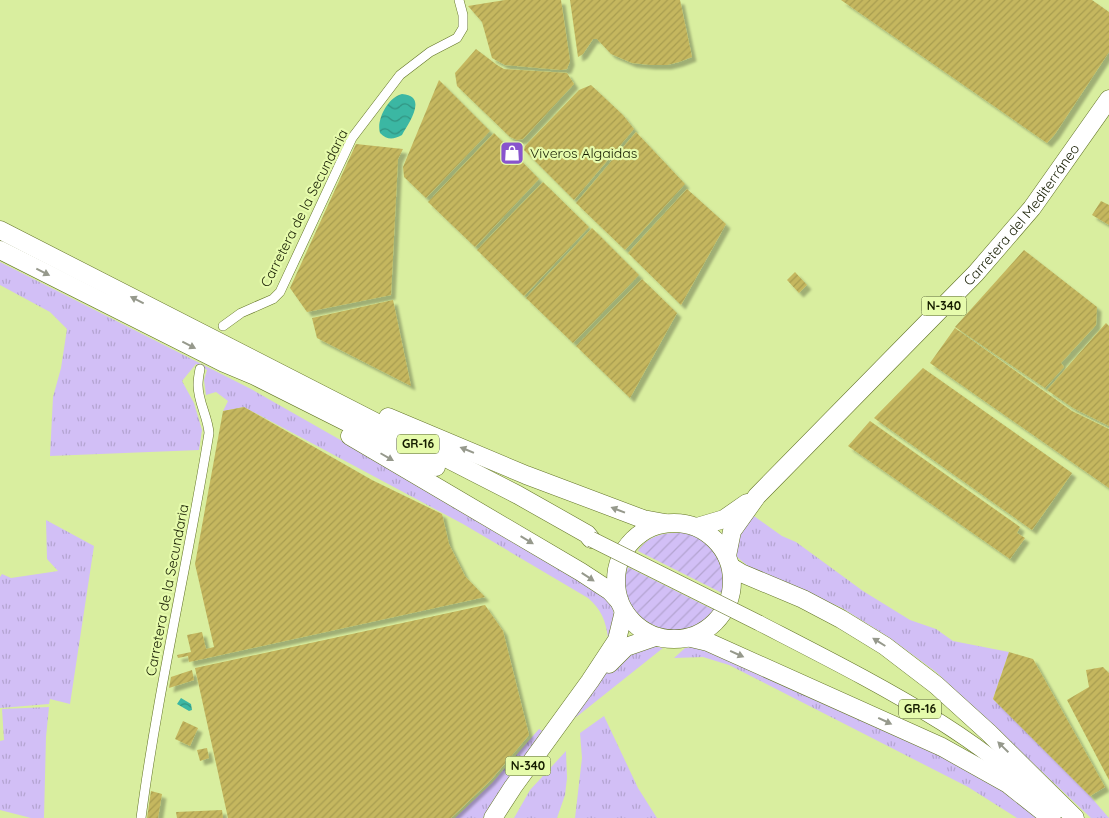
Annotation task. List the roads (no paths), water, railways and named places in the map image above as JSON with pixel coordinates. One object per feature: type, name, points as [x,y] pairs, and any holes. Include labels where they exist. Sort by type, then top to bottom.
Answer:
[{"type":"highway","name":"Carretera del Mediterráneo","points":[[729,561],[732,531],[758,496],[976,273],[1032,208],[1109,98]]},
{"type":"highway","name":"GR-16","points":[[0,230],[518,495],[587,534],[592,539]]},
{"type":"highway","name":"GR-16","points":[[0,250],[503,501],[585,538],[592,539]]},
{"type":"highway","points":[[243,354],[262,360],[423,432],[526,475],[643,519],[665,523]]},
{"type":"highway","points":[[224,363],[581,572],[610,591],[621,606]]},
{"type":"highway","name":"Carretera del Mediterráneo","points":[[697,527],[724,519],[758,496]]},
{"type":"highway","name":"N-340","points":[[492,818],[617,640],[621,606],[616,584],[617,568],[624,552],[634,538],[648,528],[665,523],[681,523],[697,527],[709,534],[720,544],[729,561],[733,585],[729,602],[720,618],[707,630],[691,638],[673,640],[655,637],[638,627],[621,606]]},
{"type":"highway","points":[[729,561],[741,573],[803,599],[841,619],[885,646],[936,685],[1075,818]]},
{"type":"highway","name":"N-340","points":[[590,681],[626,648],[655,637]]},
{"type":"highway","points":[[691,638],[708,642],[942,747],[1008,784],[1051,818]]},
{"type":"main road","name":"GR-16","points":[[592,539],[860,674],[943,724],[992,757],[1066,818]]},
{"type":"street","name":"Carretera de la Secundaria","points":[[223,326],[241,313],[273,299],[280,292],[352,138],[400,75],[430,52],[457,38],[463,28],[463,15],[459,0]]},
{"type":"street","name":"Carretera de la Secundaria","points":[[141,818],[159,700],[210,433],[200,400],[198,386],[200,369]]},
{"type":"water","points":[[402,94],[410,96],[414,100],[415,105],[412,118],[402,135],[396,138],[385,137],[380,133],[379,128],[384,110],[392,100]]},
{"type":"water","points":[[181,698],[191,704],[192,710],[189,711],[177,704]]},
{"type":"place","name":"Viveros Algaidas","points":[[512,153]]}]
